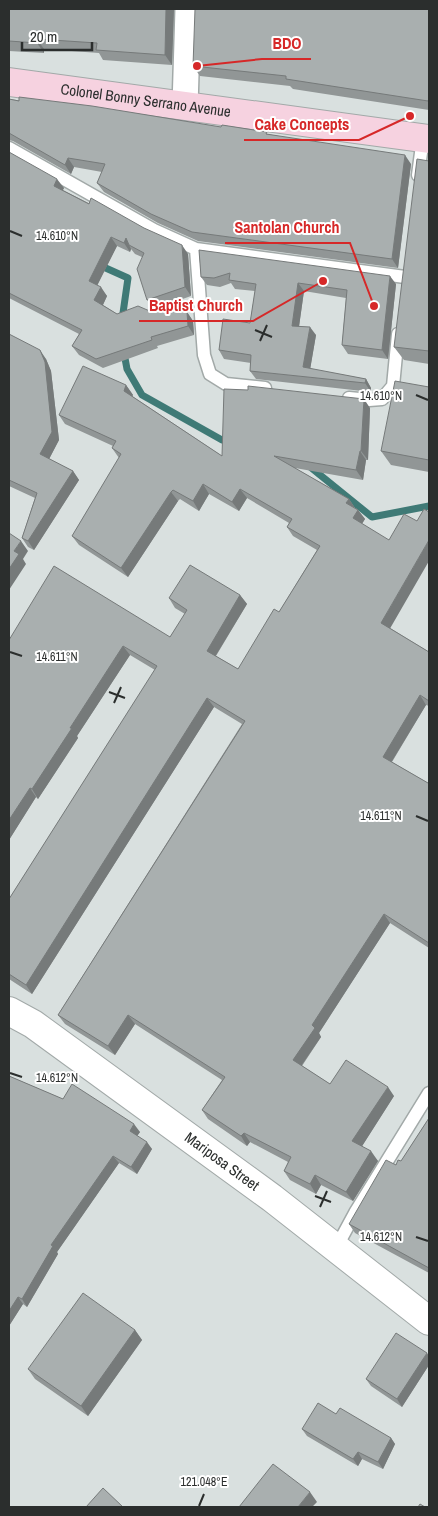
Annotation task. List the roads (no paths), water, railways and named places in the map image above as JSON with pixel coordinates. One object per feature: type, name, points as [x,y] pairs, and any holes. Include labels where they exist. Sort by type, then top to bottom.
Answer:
[{"type":"main road","name":"Colonel Bonny Serrano Avenue","points":[[9,82],[426,138]]},
{"type":"street","points":[[184,106],[188,9]]},
{"type":"street","name":"Mariposa Street","points":[[9,1011],[34,1024],[272,1198],[429,1321]]},
{"type":"lane","points":[[417,184],[426,138]]},
{"type":"lane","points":[[9,148],[154,230],[196,249],[405,277]]},
{"type":"lane","points":[[196,249],[204,355],[210,374],[226,384],[280,390]]},
{"type":"lane","points":[[335,396],[369,400],[382,399],[393,386],[399,326]]},
{"type":"lane","points":[[336,1248],[355,1213],[429,1093]]},
{"type":"waterway","points":[[99,265],[128,278],[122,320]]},
{"type":"waterway","points":[[124,353],[127,369],[142,395],[222,440],[231,441]]},
{"type":"waterway","points":[[309,466],[372,517],[429,506]]},
{"type":"place","name":"BDO","points":[[197,66]]},
{"type":"place","name":"Cake Concepts","points":[[410,116]]},
{"type":"place","name":"Baptist Church","points":[[323,281]]},
{"type":"place","name":"Santolan Church","points":[[374,306]]}]
